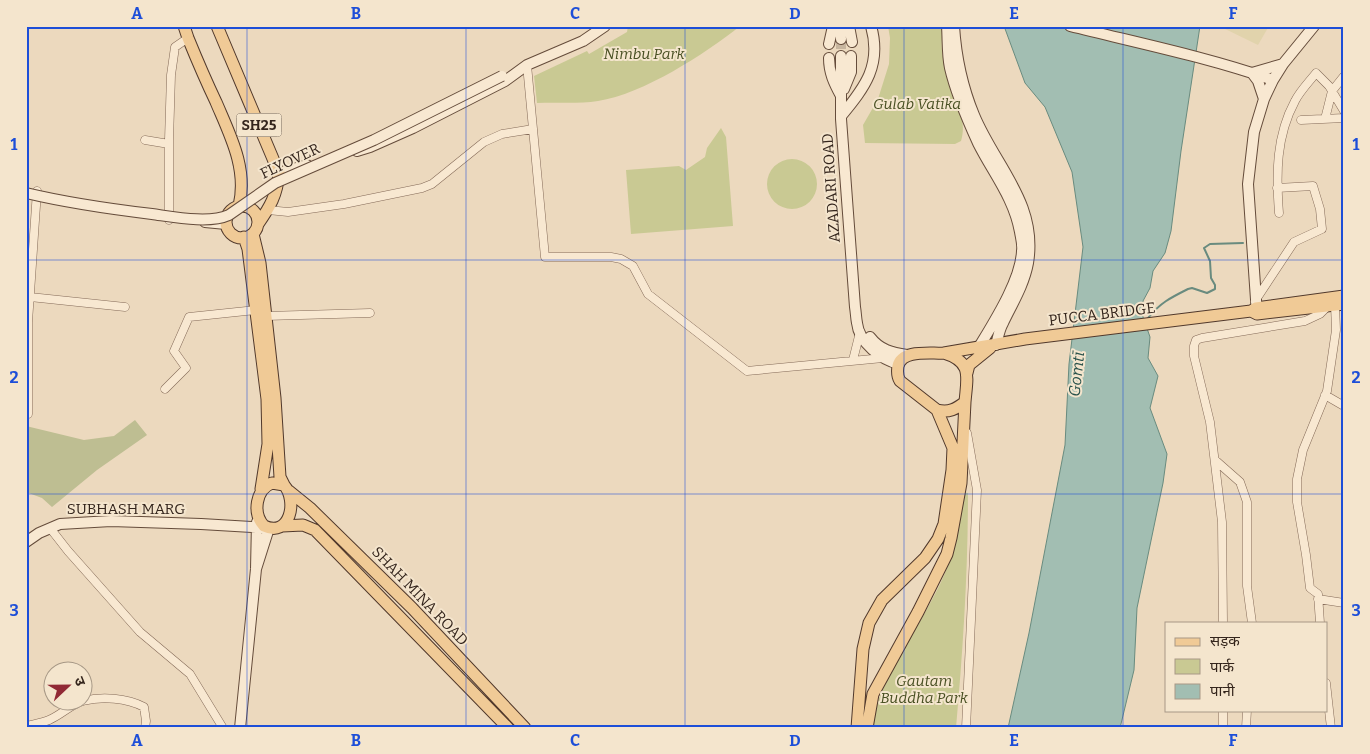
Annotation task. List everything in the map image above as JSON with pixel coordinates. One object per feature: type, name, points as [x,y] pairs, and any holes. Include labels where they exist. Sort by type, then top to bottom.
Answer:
[{"type":"main road","name":"SH25","points":[[184,26],[237,153],[242,196],[239,206]]},
{"type":"main road","name":"SH25","points":[[217,26],[279,174]]},
{"type":"main road","points":[[229,212],[226,224],[233,235],[252,232],[268,210],[278,189],[279,174],[370,147],[414,128],[505,81],[527,65],[583,41],[605,26]]},
{"type":"main road","points":[[829,44],[833,26]]},
{"type":"main road","points":[[840,26],[840,39]]},
{"type":"main road","points":[[849,26],[852,42]]},
{"type":"main road","points":[[842,115],[865,84],[872,70],[874,47],[870,26]]},
{"type":"main road","points":[[867,728],[873,694],[910,628],[941,566],[951,538],[961,483],[969,365],[978,355],[994,345],[1002,324],[1023,282],[1028,262],[1029,236],[1026,214],[1010,180],[985,146],[963,110],[948,55],[947,26]]},
{"type":"main road","points":[[954,26],[956,57],[966,95],[985,146],[1011,201],[1018,222],[1023,250],[1020,265],[1008,294],[979,347]]},
{"type":"main road","points":[[1070,26],[1251,72],[1273,80]]},
{"type":"main road","points":[[1255,308],[1248,184],[1254,132],[1264,99],[1273,80],[1283,64],[1314,26]]},
{"type":"main road","points":[[841,97],[851,72],[846,56]]},
{"type":"main road","name":"AZADARI ROAD","points":[[829,58],[832,81],[841,97],[855,307],[858,317],[856,322],[860,332]]},
{"type":"main road","points":[[1251,72],[1283,64]]},
{"type":"main road","name":"FLYOVER","points":[[26,195],[177,217],[220,219],[229,215],[275,183],[374,140],[527,65]]},
{"type":"main road","points":[[1251,72],[1258,81],[1264,99]]},
{"type":"main road","points":[[26,189],[37,195]]},
{"type":"main road","points":[[26,195],[67,198],[169,217],[226,224]]},
{"type":"main road","points":[[169,217],[220,216],[239,206],[252,208],[256,214],[248,249],[256,310],[268,370],[276,398],[280,477],[291,496],[289,517],[282,526],[269,528],[260,522],[257,515]]},
{"type":"main road","points":[[240,728],[256,569],[257,515],[268,444],[266,316],[260,263],[252,232]]},
{"type":"main road","points":[[1255,308],[1344,296]]},
{"type":"main road","points":[[1255,308],[1336,305]]},
{"type":"main road","name":"PUCCA BRIDGE","points":[[944,353],[1025,339],[1255,308]]},
{"type":"main road","points":[[858,317],[878,346],[889,352],[908,355],[944,353],[956,356],[965,364],[967,373]]},
{"type":"main road","points":[[860,332],[873,351],[883,358],[899,364]]},
{"type":"main road","points":[[908,355],[899,364],[897,376],[900,382],[942,412],[954,410],[965,402]]},
{"type":"main road","points":[[857,728],[863,650],[869,623],[882,600],[925,558],[938,539],[944,524],[952,470],[953,448],[937,410]]},
{"type":"main road","points":[[261,490],[272,483],[278,483],[286,488]]},
{"type":"main road","name":"SHAH MINA ROAD","points":[[286,488],[310,508],[412,608],[525,728]]},
{"type":"main road","name":"SUBHASH MARG","points":[[201,524],[213,521],[248,521],[257,515]]},
{"type":"main road","name":"SUBHASH MARG","points":[[26,542],[39,533],[60,524],[111,521],[269,528]]},
{"type":"main road","name":"SHAH MINA ROAD","points":[[282,526],[303,525],[315,530],[508,728]]},
{"type":"main road","points":[[256,569],[269,528]]},
{"type":"main road","points":[[925,558],[941,566]]},
{"type":"main road","points":[[370,586],[379,576]]},
{"type":"main road","points":[[452,671],[462,661]]},
{"type":"main road","points":[[860,693],[873,694]]},
{"type":"main road","points":[[496,716],[505,707]]},
{"type":"street","points":[[169,217],[171,74],[176,47],[188,38]]},
{"type":"street","points":[[527,65],[545,257],[612,257],[621,259],[633,266],[648,294],[746,371],[883,358]]},
{"type":"street","points":[[1278,213],[1278,151],[1295,100],[1316,73],[1329,86],[1344,109]]},
{"type":"street","points":[[1325,119],[1332,91],[1344,76]]},
{"type":"street","points":[[1301,120],[1344,118]]},
{"type":"street","points":[[268,210],[288,212],[344,204],[422,188],[432,184],[484,142],[502,134],[533,129]]},
{"type":"street","points":[[146,140],[169,144]]},
{"type":"street","points":[[1255,308],[1294,242],[1322,229],[1320,209],[1313,186],[1277,188]]},
{"type":"street","points":[[28,414],[30,296],[37,195]]},
{"type":"street","points":[[30,296],[125,307]]},
{"type":"street","points":[[1223,622],[1222,522],[1210,422],[1194,356],[1196,340],[1305,321],[1336,305],[1336,330],[1332,364],[1325,395],[1304,450],[1297,479],[1296,502],[1310,588],[1318,594],[1320,622]]},
{"type":"street","points":[[165,390],[186,368],[174,351],[190,317],[256,310]]},
{"type":"street","points":[[266,316],[370,312]]},
{"type":"street","points":[[854,360],[860,332]]},
{"type":"street","points":[[1325,395],[1344,406]]},
{"type":"street","points":[[965,421],[977,490],[966,728]]},
{"type":"street","points":[[1215,460],[1240,482],[1247,502],[1247,586],[1252,622]]},
{"type":"street","points":[[50,528],[140,632],[190,674],[223,728]]},
{"type":"street","points":[[1318,599],[1344,603]]},
{"type":"street","points":[[26,726],[49,720],[67,708],[83,701],[116,699],[134,702],[144,707],[145,728]]},
{"type":"street","points":[[1328,706],[1330,728]]},
{"type":"street","points":[[1223,712],[1223,728]]},
{"type":"street","points":[[1246,728],[1247,712]]},
{"type":"shaded area","points":[[1219,26],[1269,26],[1258,45]]},
{"type":"green space","name":"Nimbu Park","points":[[628,26],[740,26],[709,49],[673,71],[653,82],[616,97],[598,101],[537,103],[534,76],[587,51],[589,54],[627,32]]},
{"type":"green space","name":"Gulab Vatika","points":[[888,26],[943,26],[942,50],[962,118],[963,130],[961,141],[955,144],[865,143],[863,125],[878,99],[889,64],[890,38]]},
{"type":"green space","points":[[721,128],[726,137],[733,226],[631,234],[626,170],[679,166],[686,170],[705,157],[707,148]]},
{"type":"green space","points":[[792,159],[801,161],[812,170],[817,184],[815,193],[806,204],[792,209],[783,207],[772,198],[767,184],[769,175],[778,164]]},
{"type":"green space","points":[[135,420],[147,435],[97,470],[52,507],[42,498],[26,492],[26,426],[84,440],[114,436]]},
{"type":"green space","name":"Gautam Buddha Park","points":[[963,492],[968,493],[967,552],[956,728],[870,728],[876,707],[893,668],[926,611],[949,563]]},
{"type":"water","name":"Gomtī","points":[[1004,26],[1200,26],[1171,231],[1165,253],[1153,271],[1150,288],[1143,301],[1142,314],[1150,337],[1148,358],[1158,376],[1150,408],[1167,454],[1163,483],[1137,608],[1134,670],[1120,728],[1008,728],[1029,633],[1065,445],[1069,364],[1083,247],[1072,172],[1045,107],[1025,83]]},
{"type":"waterway","points":[[1148,318],[1166,301],[1188,289],[1192,288],[1207,293],[1215,289],[1211,278],[1210,261],[1204,248],[1210,244],[1243,243]]},
{"type":"tunnel","points":[[841,39],[841,56]]}]
